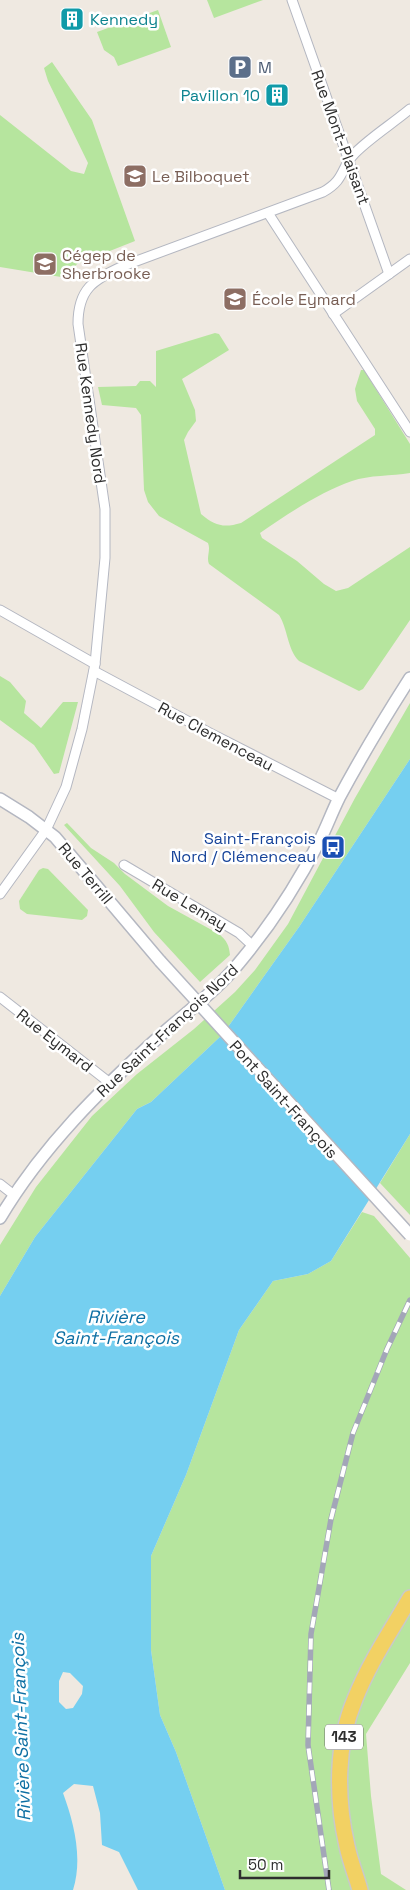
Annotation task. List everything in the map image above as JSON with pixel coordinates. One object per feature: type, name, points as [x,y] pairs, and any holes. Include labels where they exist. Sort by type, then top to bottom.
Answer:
[{"type":"main road","name":"143","points":[[360,1890],[347,1846],[339,1795],[342,1746],[354,1700],[370,1665],[410,1598]]},
{"type":"street","name":"Rue Mont-Plaisant","points":[[292,0],[389,274]]},
{"type":"street","name":"Rue Kennedy Nord","points":[[0,894],[46,830],[56,812],[71,773],[95,668],[105,558],[106,525],[80,342],[78,324],[80,303],[90,285],[109,272],[310,198],[331,188],[356,152],[410,109]]},
{"type":"street","points":[[268,213],[410,432]]},
{"type":"street","points":[[333,314],[410,260]]},
{"type":"street","name":"Rue Clemenceau","points":[[0,610],[95,668],[210,734],[339,799]]},
{"type":"street","name":"Rue Saint-François Nord","points":[[0,1218],[14,1195],[58,1137],[84,1108],[211,992],[253,946],[291,890],[320,840],[339,799],[410,678]]},
{"type":"street","name":"Rue Terrill","points":[[0,799],[29,817],[63,846],[160,961]]},
{"type":"street","name":"Rue Lemay","points":[[124,865],[239,933],[253,946]]},
{"type":"street","name":"Pont Saint-François","points":[[160,961],[410,1235]]},
{"type":"street","name":"Rue Eymard","points":[[0,997],[110,1083]]},
{"type":"street","points":[[0,1184],[14,1195]]},
{"type":"green space","points":[[207,0],[263,0],[214,18]]},
{"type":"green space","points":[[158,10],[171,47],[118,66],[114,57],[104,50],[97,32]]},
{"type":"green space","points":[[52,62],[92,120],[135,241],[77,264],[68,275],[61,277],[0,267],[0,115],[71,171],[84,174],[88,163],[48,81],[44,68]]},
{"type":"green space","points":[[215,333],[219,334],[229,350],[182,379],[195,410],[196,421],[184,440],[201,514],[211,521],[225,526],[241,523],[375,435],[375,429],[357,401],[355,389],[361,370],[364,370],[410,444],[410,473],[366,478],[340,485],[304,504],[260,533],[262,538],[297,561],[324,584],[336,591],[348,588],[410,547],[410,620],[363,689],[359,691],[299,661],[292,651],[279,615],[209,564],[208,543],[159,516],[148,502],[144,490],[141,415],[136,408],[102,405],[98,387],[136,386],[140,381],[150,381],[156,387],[156,351]]},
{"type":"green space","points":[[0,676],[10,682],[26,701],[24,713],[41,728],[63,702],[78,702],[59,773],[54,774],[34,745],[0,720]]},
{"type":"green space","points":[[410,703],[410,759],[299,927],[223,1034],[151,1102],[137,1109],[35,1237],[0,1296],[0,1245],[36,1187],[92,1116],[137,1074],[194,1029],[235,992],[255,970],[288,924],[355,798]]},
{"type":"green space","points":[[67,823],[91,848],[114,863],[125,874],[168,906],[219,934],[227,943],[230,955],[200,982],[154,932],[120,886],[64,825]]},
{"type":"green space","points":[[43,868],[48,869],[88,910],[87,916],[82,920],[27,914],[20,909],[19,901],[39,870]]},
{"type":"green space","points":[[410,1134],[410,1215],[380,1183]]},
{"type":"green space","points":[[362,1212],[374,1216],[410,1258],[410,1663],[366,1734],[371,1796],[381,1874],[406,1890],[225,1890],[176,1752],[160,1715],[151,1650],[151,1556],[186,1475],[239,1330],[273,1281],[308,1274],[331,1261]]},
{"type":"water","name":"Rivière Saint-François","points":[[410,759],[410,1134],[331,1261],[308,1274],[273,1281],[239,1330],[186,1475],[151,1556],[151,1650],[160,1715],[176,1752],[225,1890],[138,1890],[119,1852],[102,1845],[100,1813],[93,1786],[74,1784],[63,1793],[71,1816],[76,1841],[77,1866],[73,1890],[0,1890],[0,1296],[35,1237],[137,1109],[151,1102],[223,1034],[299,927]],"holes":[[[63,1672],[70,1673],[83,1686],[82,1694],[73,1708],[66,1709],[59,1702],[59,1681]]]},
{"type":"railway","points":[[329,1890],[308,1745],[311,1634],[331,1519],[353,1433],[387,1349],[410,1300]]},
{"type":"place","name":"Kennedy","points":[[72,19]]},
{"type":"place","name":"M","points":[[240,67]]},
{"type":"place","name":"Pavillon 10","points":[[277,95]]},
{"type":"place","name":"Le Bilboquet","points":[[135,176]]},
{"type":"place","name":"Cégep de Sherbrooke","points":[[45,264]]},
{"type":"place","name":"École Eymard","points":[[235,299]]},
{"type":"place","name":"Saint-François Nord / Clémenceau","points":[[333,847]]}]
